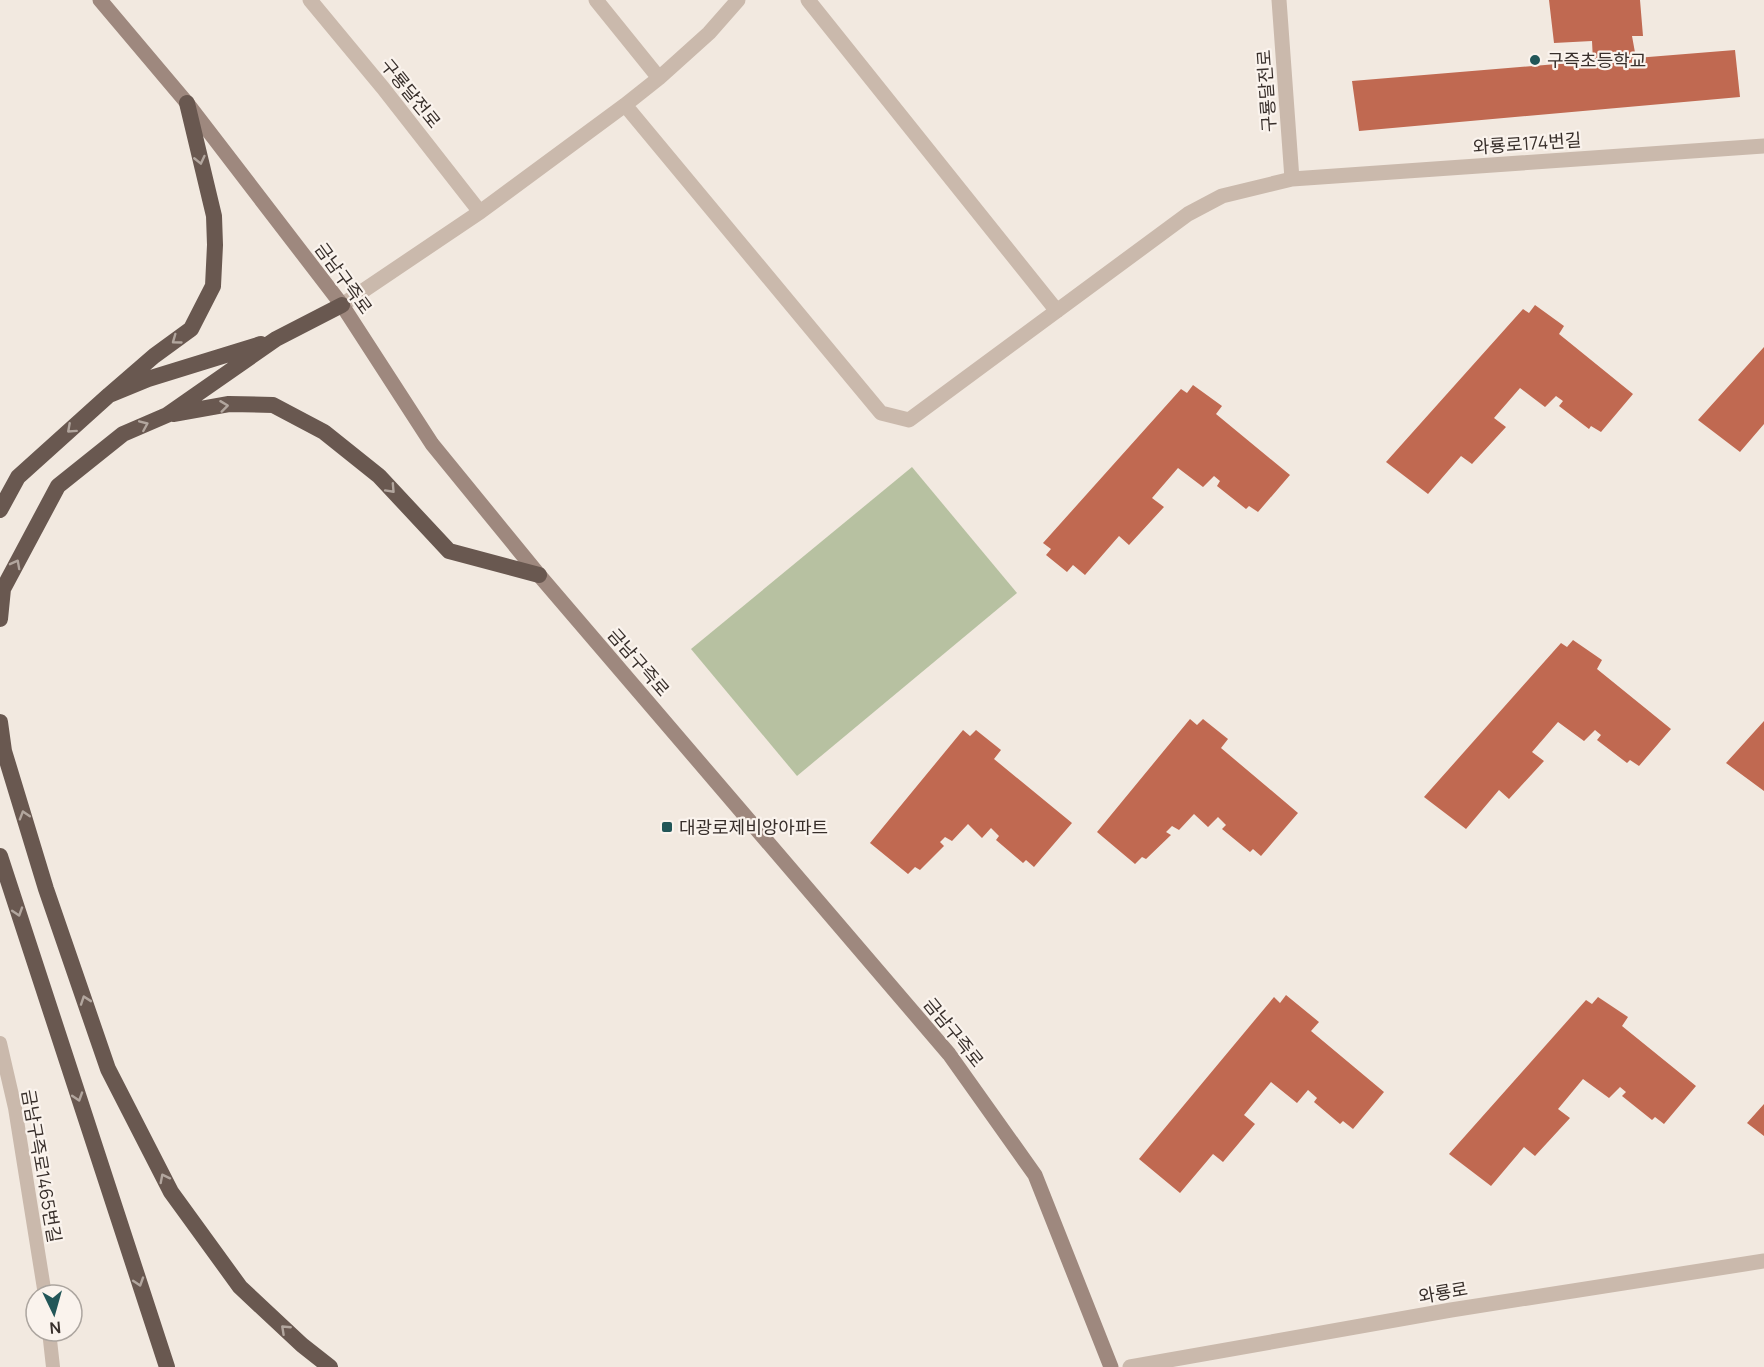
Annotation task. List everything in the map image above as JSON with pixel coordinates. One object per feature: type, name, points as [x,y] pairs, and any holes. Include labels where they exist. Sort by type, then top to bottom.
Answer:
[{"type":"highway","points":[[0,510],[18,477],[154,356],[191,329],[213,286],[214,216],[187,103]]},
{"type":"highway","points":[[0,620],[3,589],[57,486],[123,434],[167,415],[276,339],[342,305]]},
{"type":"highway","points":[[109,395],[148,379],[276,339]]},
{"type":"highway","points":[[167,415],[229,404],[273,405],[324,432],[380,476],[449,551],[539,575]]},
{"type":"highway","points":[[0,722],[4,751],[46,889],[108,1069],[171,1192],[240,1287],[302,1345],[330,1367]]},
{"type":"highway","points":[[0,856],[167,1367]]},
{"type":"main road","name":"금남구즉로","points":[[100,0],[187,103],[342,305],[432,444],[539,575],[949,1053],[1035,1175],[1112,1367]]},
{"type":"street","name":"구룡달전로","points":[[310,0],[383,88],[480,212]]},
{"type":"street","points":[[596,0],[659,78]]},
{"type":"street","points":[[342,305],[480,212],[625,105],[709,33],[738,0]]},
{"type":"street","points":[[808,0],[1057,310]]},
{"type":"street","name":"구룡달전로","points":[[1279,0],[1292,179]]},
{"type":"street","name":"와룡로174번길","points":[[625,105],[880,413],[909,420],[1188,214],[1222,196],[1292,179],[1764,146]]},
{"type":"street","name":"와룡로","points":[[1130,1367],[1462,1308],[1764,1261]]},
{"type":"lane","name":"금남구즉로1465번길","points":[[0,1043],[15,1108],[43,1283]]},
{"type":"lane","points":[[50,1343],[52,1367]]},
{"type":"green space","points":[[912,467],[1017,593],[797,776],[691,649]]},
{"type":"building","points":[[1549,0],[1640,0],[1643,36],[1632,36],[1636,58],[1735,50],[1740,97],[1359,131],[1352,81],[1593,61],[1592,41],[1554,43]]},
{"type":"building","points":[[1535,305],[1564,326],[1559,334],[1633,394],[1601,432],[1591,426],[1589,429],[1559,406],[1563,401],[1556,396],[1545,407],[1520,388],[1494,418],[1506,427],[1472,464],[1461,456],[1428,494],[1386,462],[1523,309],[1529,313]]},
{"type":"building","points":[[1764,347],[1764,424],[1740,452],[1698,420]]},
{"type":"building","points":[[1193,385],[1222,406],[1216,414],[1290,475],[1258,512],[1249,506],[1246,509],[1217,486],[1220,481],[1214,476],[1203,487],[1178,468],[1152,498],[1164,507],[1129,545],[1119,536],[1085,575],[1073,565],[1067,572],[1046,555],[1051,549],[1043,543],[1181,389],[1187,393]]},
{"type":"building","points":[[1573,640],[1602,660],[1597,669],[1671,729],[1639,766],[1630,760],[1627,763],[1597,740],[1601,735],[1595,730],[1584,741],[1558,722],[1532,752],[1544,761],[1509,799],[1499,790],[1466,829],[1424,797],[1561,643],[1567,647]]},
{"type":"building","points":[[1190,719],[1197,725],[1203,719],[1228,739],[1221,748],[1298,813],[1261,856],[1253,849],[1250,852],[1222,829],[1226,825],[1218,817],[1208,827],[1194,814],[1179,830],[1172,826],[1166,832],[1171,835],[1146,859],[1142,857],[1135,864],[1097,832]]},
{"type":"building","points":[[1764,721],[1764,791],[1726,763]]},
{"type":"building","points":[[963,730],[970,736],[976,730],[1001,750],[994,759],[1072,823],[1034,867],[1026,860],[1023,863],[996,840],[999,836],[991,828],[982,838],[968,824],[952,841],[945,837],[940,842],[944,846],[920,870],[915,867],[908,874],[870,843]]},
{"type":"building","points":[[1286,995],[1319,1022],[1311,1031],[1384,1092],[1353,1129],[1343,1121],[1340,1124],[1314,1102],[1317,1098],[1308,1090],[1297,1103],[1271,1082],[1244,1115],[1255,1124],[1223,1162],[1213,1154],[1180,1193],[1139,1159],[1274,997],[1280,1003]]},
{"type":"building","points":[[1598,997],[1628,1017],[1622,1026],[1696,1086],[1664,1124],[1655,1117],[1652,1120],[1622,1096],[1626,1092],[1620,1087],[1609,1098],[1583,1079],[1558,1109],[1570,1118],[1535,1156],[1524,1147],[1491,1186],[1449,1154],[1586,1000],[1592,1004]]},
{"type":"building","points":[[1764,1104],[1764,1136],[1747,1123]]},
{"type":"place","name":"구즉초등학교","points":[[1535,60]]},
{"type":"place","name":"대광로제비앙아파트","points":[[667,827]]}]
